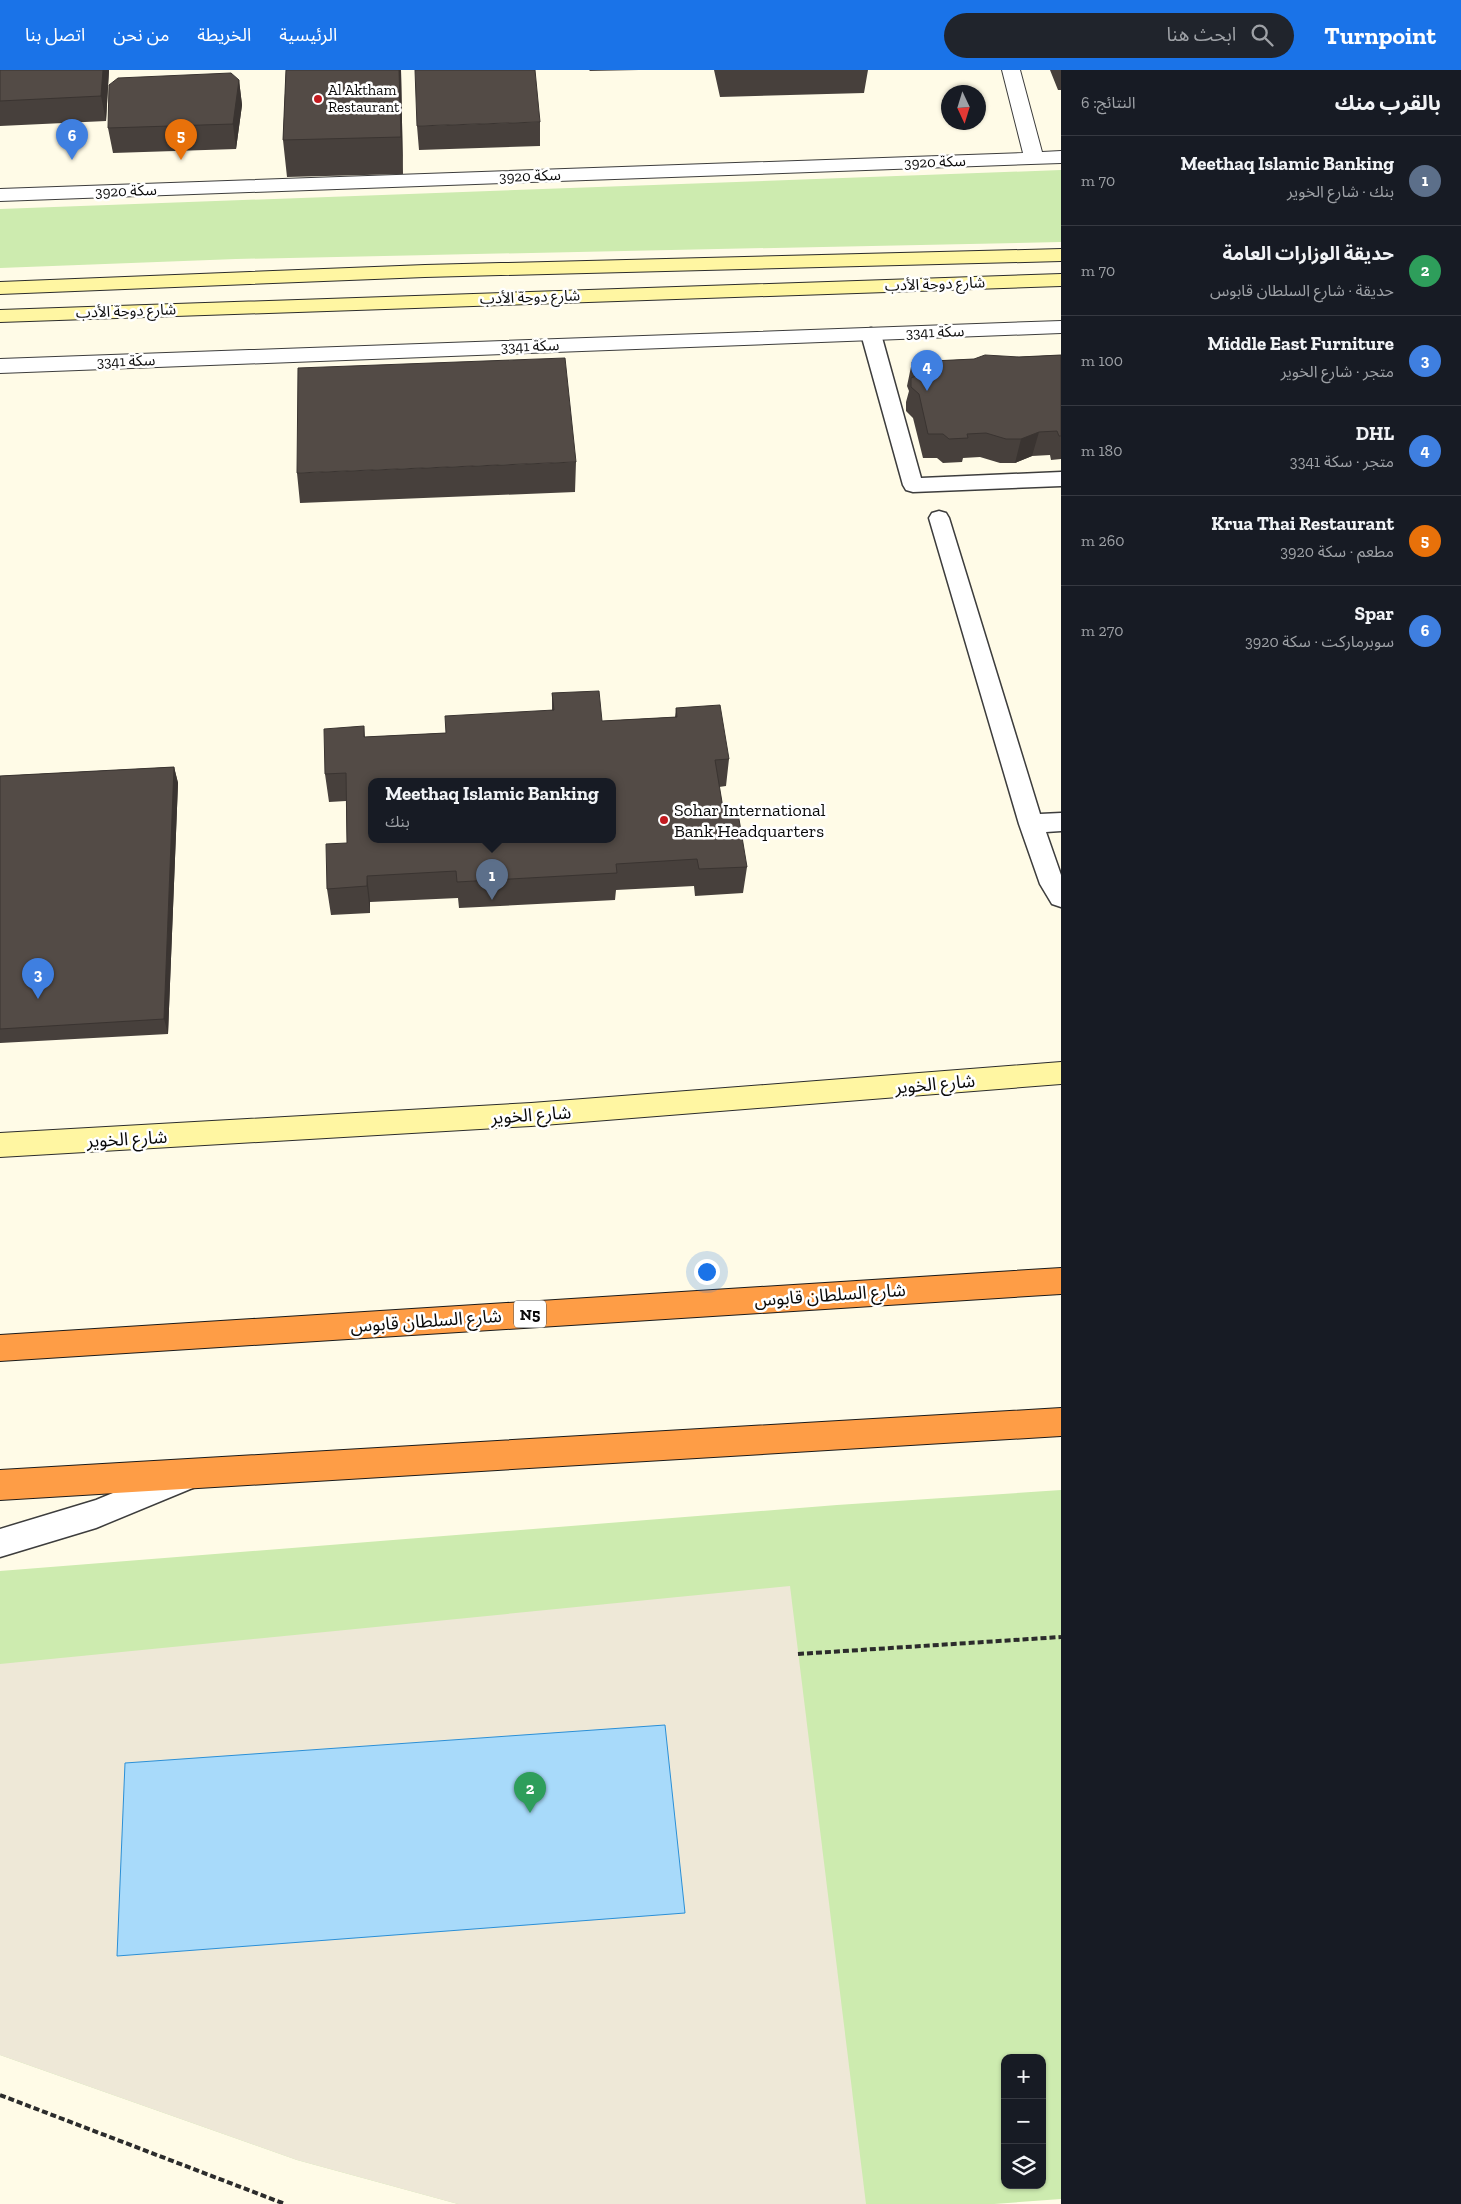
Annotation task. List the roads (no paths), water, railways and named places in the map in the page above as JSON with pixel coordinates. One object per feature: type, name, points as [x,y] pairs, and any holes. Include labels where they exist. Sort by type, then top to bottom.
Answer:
[{"type":"highway","name":"شارع السلطان قابوس","points":[[0,1348],[1061,1281]]},
{"type":"highway","points":[[0,1485],[1061,1422]]},
{"type":"main road","name":"شارع دوحة الأدب","points":[[0,288],[425,271],[1061,255]]},
{"type":"main road","name":"شارع دوحة الأدب","points":[[0,316],[1061,280]]},
{"type":"main road","name":"شارع الخوير","points":[[0,1145],[325,1129],[786,1097],[1061,1073]]},
{"type":"street","points":[[1011,70],[1034,158]]},
{"type":"street","name":"سكة 3920","points":[[0,195],[1061,157]]},
{"type":"street","name":"سكة 3341","points":[[0,366],[1061,327]]},
{"type":"lane","points":[[871,334],[913,484],[1061,479]]},
{"type":"lane","points":[[939,518],[1031,824],[1052,884],[1061,897]]},
{"type":"lane","points":[[1031,824],[1061,822]]},
{"type":"lane","points":[[0,1542],[89,1517],[143,1497],[194,1473]]},
{"type":"water","points":[[665,1725],[685,1913],[117,1956],[125,1763]]},
{"type":"place","name":"Al Aktham Restaurant","points":[[318,99]]},
{"type":"place","name":"Spar","points":[[72,160]]},
{"type":"place","name":"Krua Thai Restaurant","points":[[181,160]]},
{"type":"place","name":"DHL","points":[[927,391]]},
{"type":"place","name":"Sohar International Bank Headquarters","points":[[664,820]]},
{"type":"place","name":"Meethaq Islamic Banking","points":[[492,900]]},
{"type":"place","name":"Middle East Furniture","points":[[38,999]]},
{"type":"place","name":"حديقة الوزارات العامة","points":[[530,1813]]}]
